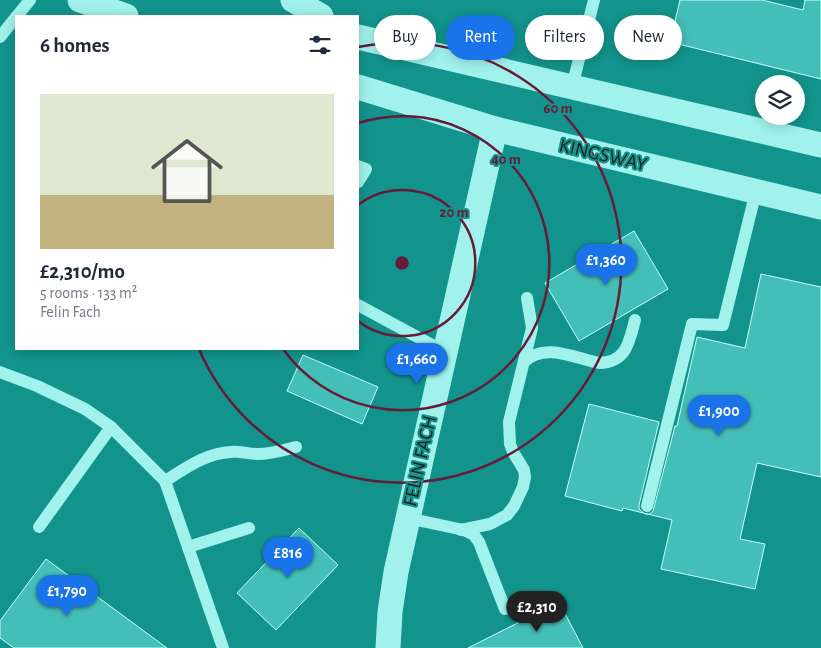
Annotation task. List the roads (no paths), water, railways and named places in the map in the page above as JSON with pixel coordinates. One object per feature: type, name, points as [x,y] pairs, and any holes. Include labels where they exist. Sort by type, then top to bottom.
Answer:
[{"type":"street","points":[[80,0],[118,12]]},
{"type":"street","points":[[293,0],[319,15]]},
{"type":"street","points":[[359,37],[821,145]]},
{"type":"street","name":"KINGSWAY","points":[[359,87],[495,129],[821,207]]},
{"type":"street","name":"FELIN FACH","points":[[388,648],[390,612],[407,518],[495,129]]},
{"type":"lane","points":[[19,15],[30,0]]},
{"type":"lane","points":[[572,87],[594,0]]},
{"type":"lane","points":[[0,37],[15,19]]},
{"type":"lane","points":[[359,166],[366,170],[359,180]]},
{"type":"lane","points":[[647,506],[692,324],[723,325],[756,192]]},
{"type":"lane","points":[[461,530],[476,528],[507,515],[519,497],[525,477],[524,470],[510,444],[509,422],[532,328],[527,298]]},
{"type":"lane","points":[[359,306],[445,352]]},
{"type":"lane","points":[[524,362],[535,354],[545,352],[599,363],[608,363],[622,355],[636,320]]},
{"type":"lane","points":[[0,372],[37,386],[84,409],[111,427],[165,481],[223,648]]},
{"type":"lane","points":[[39,527],[111,427]]},
{"type":"lane","points":[[165,481],[204,458],[217,454],[232,452],[271,453],[296,447]]},
{"type":"lane","points":[[407,518],[461,530],[474,535],[479,542],[506,609]]},
{"type":"lane","points":[[188,546],[249,528]]}]
